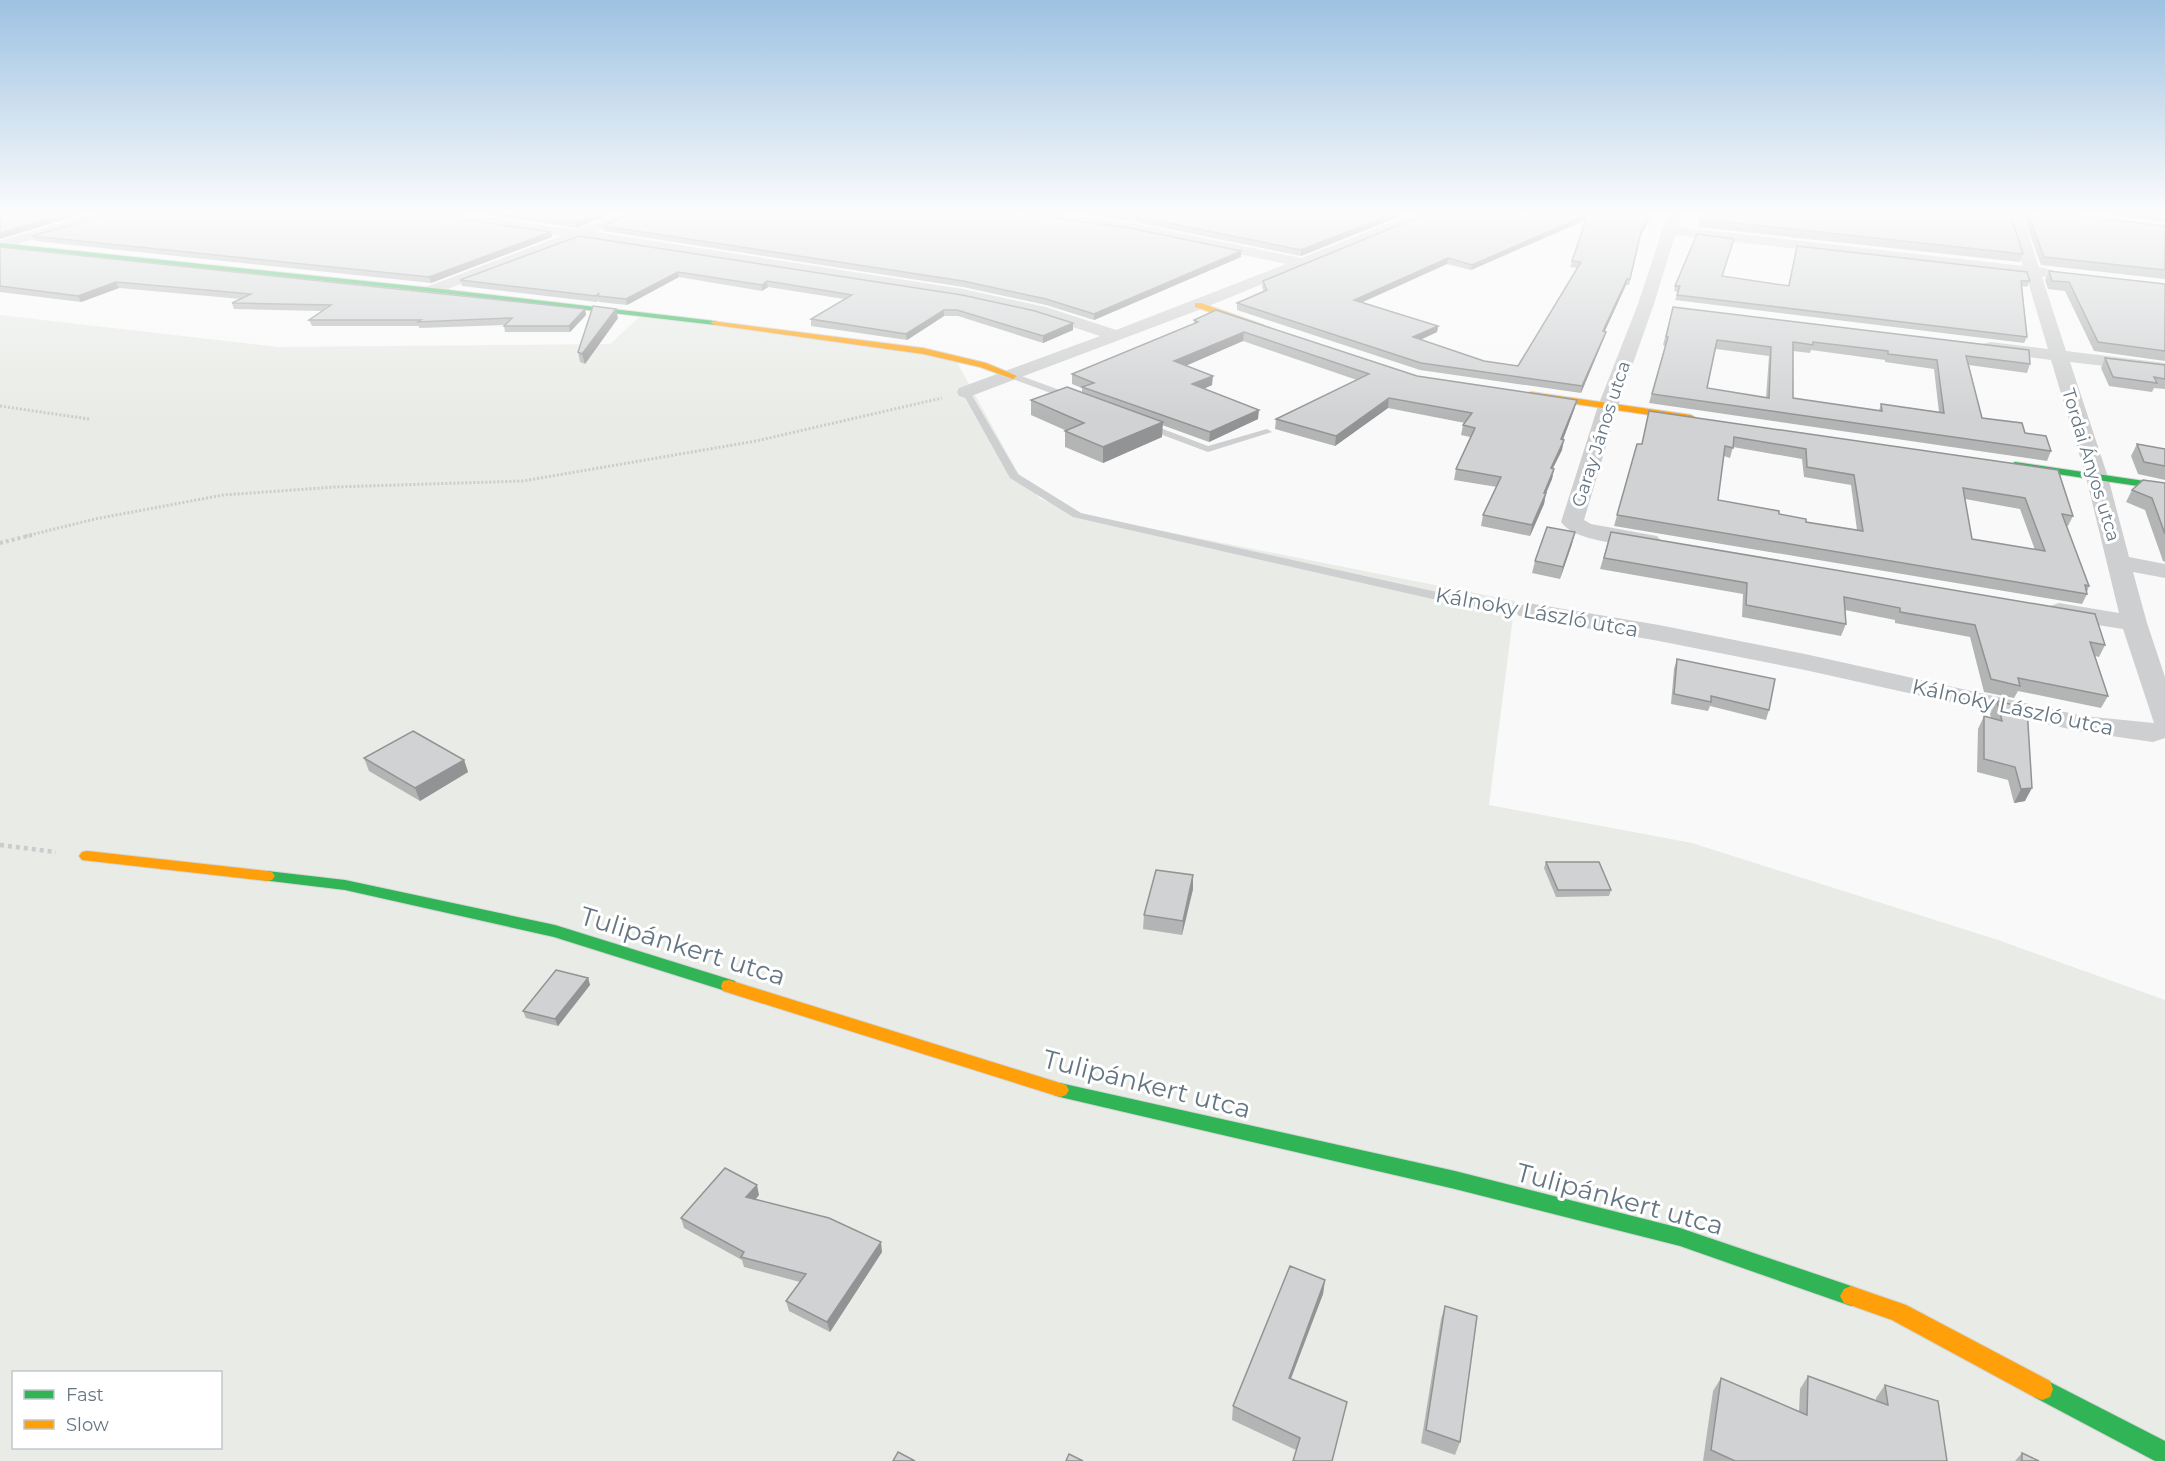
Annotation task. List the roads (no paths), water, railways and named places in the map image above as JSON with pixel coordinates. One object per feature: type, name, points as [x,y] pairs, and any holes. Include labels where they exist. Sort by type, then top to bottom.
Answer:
[{"type":"street","points":[[347,281],[765,329],[923,351],[983,365],[1013,376]]},
{"type":"street","points":[[432,290],[455,281]]},
{"type":"street","points":[[881,281],[963,294],[1040,311],[1118,336]]},
{"type":"street","points":[[966,392],[1118,336],[1256,281]]},
{"type":"street","name":"Garay János utca","points":[[1657,281],[1652,304],[1608,406],[1572,522],[1584,530],[1666,544]]},
{"type":"street","name":"Tordai Ányos utca","points":[[2035,281],[2097,477],[2134,623],[2165,718]]},
{"type":"street","points":[[1198,305],[1274,330]]},
{"type":"street","points":[[1976,345],[2165,368]]},
{"type":"street","points":[[1518,393],[1701,420]]},
{"type":"street","points":[[2004,464],[2165,487]]},
{"type":"street","points":[[2120,563],[2165,571]]},
{"type":"street","points":[[2040,608],[2134,623]]},
{"type":"street","name":"Kálnoky László utca","points":[[1528,611],[1659,633],[1805,662],[2083,724],[2153,733],[2165,729]]},
{"type":"street","name":"Tulipánkert utca","points":[[87,856],[345,885],[555,931],[1061,1090],[1455,1180],[1680,1237],[1898,1312],[2165,1454]]},
{"type":"lane","points":[[1013,376],[1085,403]]},
{"type":"lane","name":"Kálnoky László utca","points":[[966,392],[1014,476],[1077,515],[1437,596],[1528,611]]},
{"type":"lane","points":[[1141,424],[1208,449],[1267,432]]}]
